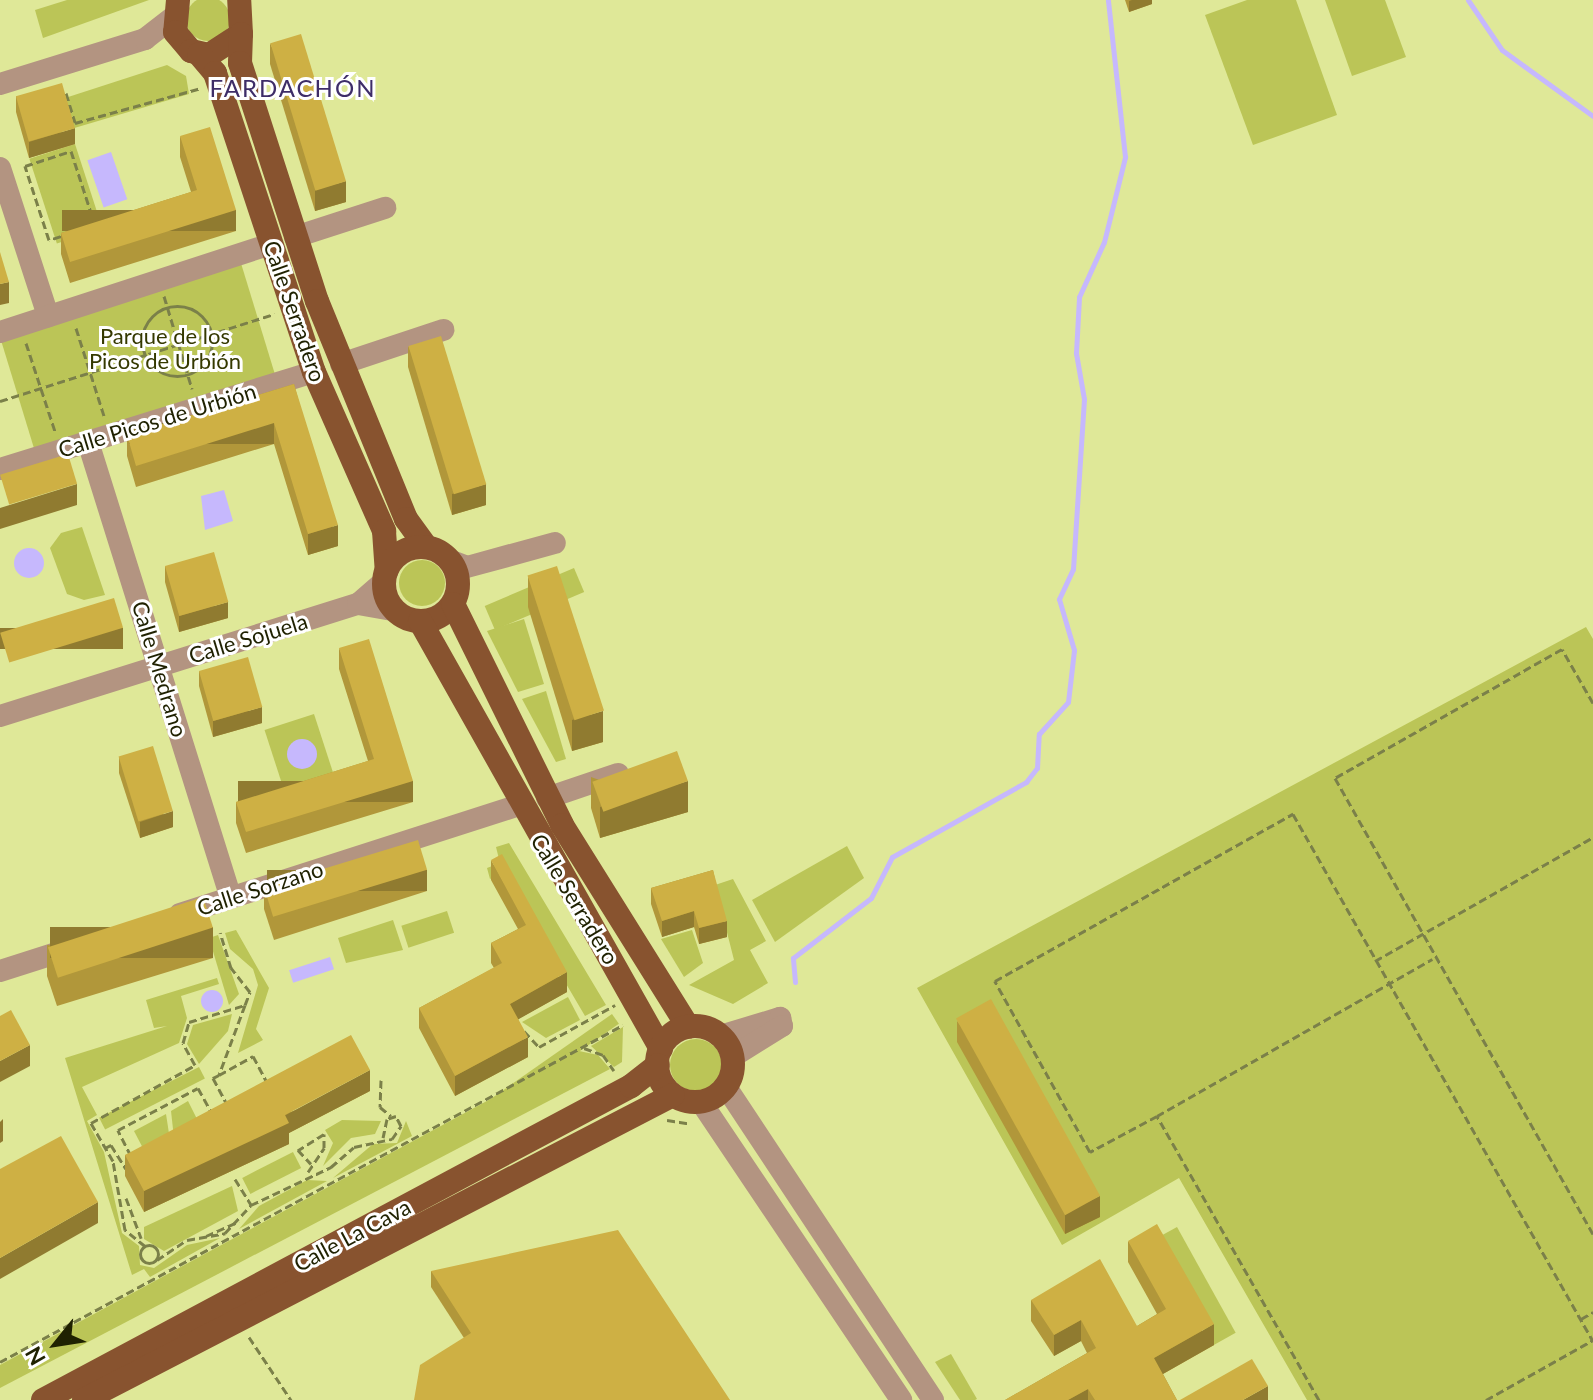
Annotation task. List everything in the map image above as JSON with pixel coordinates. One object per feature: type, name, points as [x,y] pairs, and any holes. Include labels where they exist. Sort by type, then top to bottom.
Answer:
[{"type":"main road","name":"Calle Serradero","points":[[239,0],[240,63],[295,237],[341,364],[406,519],[426,547]]},
{"type":"main road","name":"Calle Serradero","points":[[175,9],[190,48],[221,89],[314,372],[384,531],[386,576]]},
{"type":"main road","points":[[190,48],[219,54],[241,34]]},
{"type":"main road","points":[[426,547],[449,560],[456,595],[420,621],[396,611],[386,576],[402,552],[426,547]]},
{"type":"main road","name":"Calle Serradero","points":[[456,595],[547,798],[688,1027]]},
{"type":"main road","name":"Calle Serradero","points":[[420,621],[659,1057]]},
{"type":"main road","points":[[688,1027],[726,1046],[726,1087],[701,1102],[673,1095],[659,1057],[688,1027]]},
{"type":"main road","name":"Calle La Cava","points":[[43,1400],[625,1089],[659,1057]]},
{"type":"main road","name":"Calle La Cava","points":[[84,1400],[673,1095]]},
{"type":"street","points":[[0,84],[145,39],[175,9]]},
{"type":"street","points":[[145,39],[190,48]]},
{"type":"street","points":[[0,168],[48,316]]},
{"type":"street","points":[[295,237],[385,208]]},
{"type":"street","points":[[10,328],[271,244]]},
{"type":"street","points":[[341,364],[443,330]]},
{"type":"street","name":"Calle Picos de Urbión","points":[[0,469],[314,372]]},
{"type":"street","name":"Calle Medrano","points":[[99,438],[159,666],[231,897]]},
{"type":"street","points":[[449,560],[467,567],[555,543]]},
{"type":"street","points":[[456,595],[491,561]]},
{"type":"street","name":"Calle Sojuela","points":[[0,716],[358,604],[386,576]]},
{"type":"street","name":"Calle Sojuela","points":[[358,604],[396,611]]},
{"type":"street","points":[[547,798],[635,769]]},
{"type":"street","name":"Calle Sorzano","points":[[156,921],[520,805]]},
{"type":"street","points":[[2,963],[96,941]]},
{"type":"street","points":[[726,1087],[933,1400]]},
{"type":"street","points":[[701,1102],[901,1400]]},
{"type":"path","points":[[66,93],[75,123],[188,88],[221,89]]},
{"type":"path","points":[[71,151],[95,225],[49,240],[25,166],[71,151]]},
{"type":"path","points":[[160,280],[198,408]]},
{"type":"path","points":[[167,308],[198,313],[211,334],[210,354],[187,374],[160,372],[145,355],[148,322],[167,308]]},
{"type":"path","points":[[0,401],[293,308]]},
{"type":"path","points":[[70,309],[90,372],[99,438]]},
{"type":"path","points":[[10,328],[41,388],[62,450]]},
{"type":"path","points":[[1593,703],[1562,649],[1335,778],[1432,958],[1593,1234]]},
{"type":"path","points":[[1432,958],[1388,984],[1157,1116],[1090,1152],[995,981],[1293,814],[1388,984],[1593,1341],[1486,1400]]},
{"type":"path","points":[[1375,961],[1593,837]]},
{"type":"path","points":[[219,1075],[250,992],[220,933]]},
{"type":"path","points":[[0,1362],[629,1022],[617,1004],[539,1047],[516,1021]]},
{"type":"path","points":[[141,1238],[125,1230],[105,1148],[91,1123],[195,1065],[183,1043],[189,1022],[245,1005]]},
{"type":"path","points":[[232,1113],[213,1078],[253,1056],[274,1095]]},
{"type":"path","points":[[126,1198],[145,1246],[141,1259],[157,1260],[239,1221],[251,1205],[308,1172],[383,1138],[392,1139],[401,1126],[380,1107],[381,1080]]},
{"type":"path","points":[[105,1148],[111,1145],[125,1170],[136,1164],[118,1130],[198,1088],[216,1121]]},
{"type":"path","points":[[383,1138],[391,1116]]},
{"type":"path","points":[[1157,1116],[1319,1400]]},
{"type":"path","points":[[308,1172],[324,1148],[324,1134],[298,1150],[311,1164]]},
{"type":"path","points":[[235,1179],[251,1205]]},
{"type":"path","points":[[206,1236],[221,1223],[239,1221]]},
{"type":"path","points":[[145,1246],[156,1248],[157,1260]]},
{"type":"path","points":[[1581,1319],[1593,1312]]},
{"type":"path","points":[[230,1323],[247,1335],[291,1400]]},
{"type":"green space","points":[[208,-3],[223,4],[230,19],[223,34],[208,41],[193,34],[186,19],[193,4]]},
{"type":"green space","points":[[67,0],[149,0],[43,38],[35,10]]},
{"type":"green space","points":[[1247,0],[1296,0],[1337,115],[1253,145],[1205,15]]},
{"type":"green space","points":[[1325,0],[1385,0],[1406,57],[1352,76]]},
{"type":"green space","points":[[167,65],[186,76],[189,94],[71,129],[62,99]]},
{"type":"green space","points":[[75,144],[103,229],[57,243],[29,159]]},
{"type":"green space","name":"Parque de los Picos de Urbión","points":[[240,260],[275,376],[34,449],[0,333]]},
{"type":"green space","points":[[82,527],[105,595],[84,600],[67,594],[50,548],[61,533]]},
{"type":"green space","points":[[422,560],[438,567],[445,583],[438,599],[422,606],[406,599],[399,583],[406,567]]},
{"type":"green space","points":[[574,568],[584,592],[495,630],[485,606]]},
{"type":"green space","points":[[524,619],[544,684],[518,692],[487,631]]},
{"type":"green space","points":[[1586,627],[1593,639],[1593,1400],[1307,1400],[1179,1178],[1062,1245],[917,988]]},
{"type":"green space","points":[[546,691],[566,759],[556,762],[522,699]]},
{"type":"green space","points":[[314,714],[335,780],[286,796],[265,730]]},
{"type":"green space","points":[[509,843],[606,1005],[585,1016],[501,873],[490,879],[487,868],[500,863],[496,847]]},
{"type":"green space","points":[[847,846],[864,878],[775,942],[752,900]]},
{"type":"green space","points":[[733,879],[766,941],[750,950],[768,983],[733,1004],[689,985],[734,960],[715,885]]},
{"type":"green space","points":[[447,911],[454,933],[408,948],[401,926]]},
{"type":"green space","points":[[393,920],[403,950],[346,963],[338,938]]},
{"type":"green space","points":[[236,930],[269,988],[256,1029],[263,1040],[238,1053],[258,985],[253,969],[230,949],[225,933]]},
{"type":"green space","points":[[692,930],[703,963],[684,977],[661,939]]},
{"type":"green space","points":[[218,935],[239,994],[229,1005],[209,938]]},
{"type":"green space","points":[[217,978],[219,984],[181,996],[187,1018],[179,1043],[82,1087],[97,1115],[87,1121],[104,1152],[122,1233],[139,1246],[140,1265],[154,1268],[187,1245],[220,1238],[150,1277],[144,1269],[132,1275],[65,1058],[167,1026],[154,1028],[146,1000]]},
{"type":"green space","points":[[568,997],[580,1020],[546,1038],[522,1022]]},
{"type":"green space","points":[[232,1014],[228,1031],[199,1064],[187,1044],[193,1025]]},
{"type":"green space","points":[[612,1014],[619,1024],[457,1137],[450,1128]]},
{"type":"green space","points":[[623,1027],[622,1062],[614,1067],[591,1046]]},
{"type":"green space","points":[[696,1039],[714,1047],[722,1065],[714,1083],[696,1091],[678,1083],[670,1065],[678,1047]]},
{"type":"green space","points":[[579,1051],[598,1055],[610,1069],[0,1388],[0,1365]]},
{"type":"green space","points":[[199,1067],[205,1079],[105,1129],[99,1118]]},
{"type":"green space","points":[[188,1101],[200,1125],[174,1138],[171,1111]]},
{"type":"green space","points":[[166,1114],[170,1140],[146,1154],[134,1131]]},
{"type":"green space","points":[[342,1120],[381,1121],[375,1134],[351,1138],[323,1166],[333,1143],[325,1130]]},
{"type":"green space","points":[[406,1121],[412,1136],[333,1178],[373,1144],[397,1143]]},
{"type":"green space","points":[[293,1152],[301,1168],[250,1194],[242,1178]]},
{"type":"green space","points":[[307,1180],[327,1181],[239,1229],[259,1206]]},
{"type":"green space","points":[[232,1186],[238,1211],[164,1251],[144,1239],[144,1227]]},
{"type":"green space","points":[[1177,1227],[1236,1333],[1213,1345],[1154,1240]]},
{"type":"green space","points":[[951,1354],[977,1399],[960,1400],[935,1362]]},
{"type":"shaded area","points":[[111,152],[127,199],[104,207],[87,160]]},
{"type":"shaded area","points":[[224,490],[233,521],[205,530],[201,496]]},
{"type":"shaded area","points":[[29,548],[35,549],[43,557],[43,569],[35,577],[29,578],[23,577],[15,569],[14,563],[15,557],[23,549]]},
{"type":"shaded area","points":[[302,739],[308,740],[316,748],[316,760],[308,768],[302,769],[296,768],[288,760],[287,754],[288,748],[296,740]]},
{"type":"shaded area","points":[[330,957],[334,969],[293,983],[289,970]]},
{"type":"shaded area","points":[[208,990],[216,990],[223,1001],[216,1012],[208,1012],[201,1005],[201,997]]},
{"type":"building","points":[[301,34],[346,181],[315,191],[270,43]]},
{"type":"building","points":[[62,83],[75,128],[29,141],[16,96]]},
{"type":"building","points":[[210,127],[236,210],[70,262],[61,233],[197,190],[180,136]]},
{"type":"building","points":[[0,252],[9,282],[0,284]]},
{"type":"building","points":[[441,336],[486,484],[454,494],[408,346]]},
{"type":"building","points":[[294,384],[338,525],[308,534],[274,423],[136,466],[127,435]]},
{"type":"building","points":[[68,454],[77,484],[9,504],[0,475]]},
{"type":"building","points":[[214,552],[228,602],[179,616],[165,566]]},
{"type":"building","points":[[557,566],[604,711],[574,720],[528,576]]},
{"type":"building","points":[[114,598],[123,628],[9,662],[0,633]]},
{"type":"building","points":[[369,639],[413,781],[246,832],[236,802],[374,759],[339,648]]},
{"type":"building","points":[[248,657],[262,707],[213,721],[199,671]]},
{"type":"building","points":[[153,746],[173,811],[138,822],[119,757]]},
{"type":"building","points":[[677,751],[688,781],[603,812],[592,782]]},
{"type":"building","points":[[418,840],[427,870],[273,917],[264,887]]},
{"type":"building","points":[[502,854],[567,972],[510,1004],[528,1037],[455,1076],[419,1008],[502,963],[491,943],[526,925],[491,860]]},
{"type":"building","points":[[713,870],[727,921],[699,928],[694,911],[662,921],[651,888]]},
{"type":"building","points":[[203,897],[213,927],[58,978],[48,947]]},
{"type":"building","points":[[991,999],[1100,1196],[1065,1215],[956,1018]]},
{"type":"building","points":[[11,1010],[30,1045],[0,1061],[0,1016]]},
{"type":"building","points":[[351,1035],[370,1070],[285,1115],[289,1123],[144,1191],[125,1155]]},
{"type":"building","points":[[61,1136],[98,1202],[0,1258],[0,1169]]},
{"type":"building","points":[[1157,1224],[1214,1324],[1154,1358],[1177,1400],[1095,1400],[1088,1389],[1068,1400],[1005,1400],[1096,1348],[1081,1320],[1054,1335],[1031,1300],[1100,1259],[1137,1326],[1166,1309],[1128,1241]]},
{"type":"building","points":[[618,1230],[730,1400],[414,1400],[420,1365],[471,1333],[431,1271]]},
{"type":"building","points":[[1252,1359],[1268,1386],[1243,1400],[1180,1400]]},
{"type":"waterway","points":[[795,982],[793,958],[871,898],[892,857],[1026,782],[1037,768],[1039,734],[1068,702],[1074,650],[1059,599],[1073,569],[1084,399],[1076,353],[1079,297],[1104,242],[1125,157],[1108,0]]},
{"type":"waterway","points":[[1468,0],[1502,50],[1593,116]]},
{"type":"district","name":"FARDACHÓN","points":[[293,88]]}]
